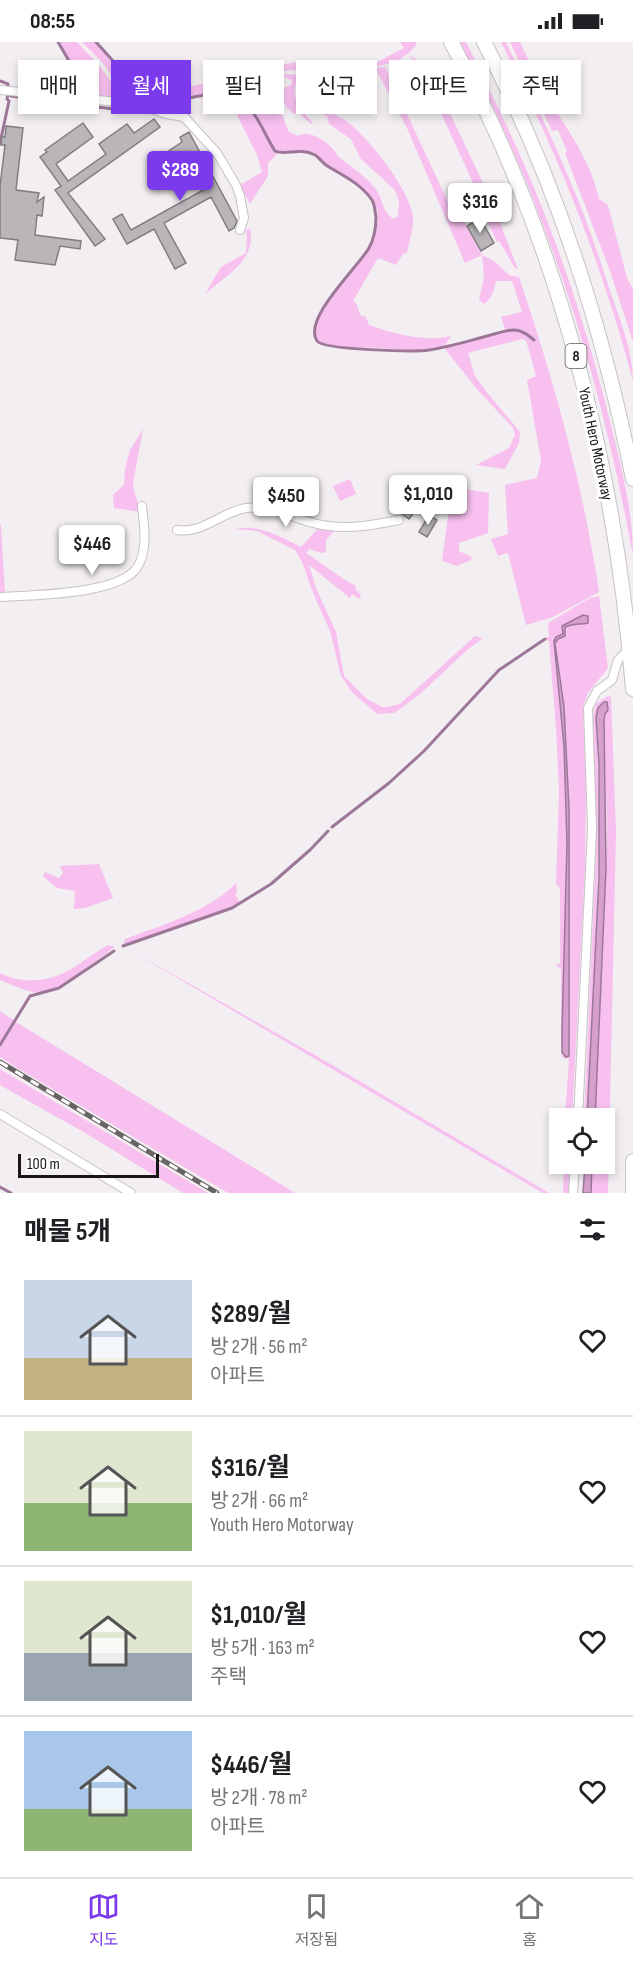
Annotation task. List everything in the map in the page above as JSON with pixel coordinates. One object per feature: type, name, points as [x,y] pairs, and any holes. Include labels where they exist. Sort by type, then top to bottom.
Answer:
[{"type":"highway","name":"Youth Hero Motorway","points":[[452,42],[493,125],[523,195],[549,266],[573,343],[607,494],[620,570],[633,689]]},
{"type":"highway","name":"Youth Hero Motorway","points":[[484,42],[524,123],[550,184],[576,257],[600,335],[620,413],[633,479]]},
{"type":"highway","points":[[633,1161],[633,1193]]},
{"type":"street","points":[[0,90],[137,104],[183,117],[218,153],[233,179],[243,207],[243,224],[240,230]]},
{"type":"street","points":[[0,597],[100,588],[125,579],[138,568],[142,558],[144,537],[142,506]]},
{"type":"street","points":[[177,530],[192,531],[230,512],[254,508],[271,510],[331,526],[361,526],[399,520]]},
{"type":"street","points":[[579,1108],[592,829],[588,708],[597,691],[612,680],[618,660],[630,648]]},
{"type":"street","points":[[0,1114],[131,1193]]},
{"type":"street","points":[[573,1193],[574,1174]]},
{"type":"shaded area","points":[[59,42],[77,42],[94,60],[70,60]]},
{"type":"shaded area","points":[[82,42],[95,42],[111,61],[111,75],[103,63]]},
{"type":"shaded area","points":[[400,42],[417,44],[399,60],[389,60],[389,64],[377,66],[377,62],[404,48]]},
{"type":"shaded area","points":[[460,42],[466,42],[475,60],[469,60]]},
{"type":"shaded area","points":[[501,42],[506,42],[514,60],[510,60]]},
{"type":"shaded area","points":[[510,42],[520,42],[528,60],[518,60]]},
{"type":"shaded area","points":[[296,62],[296,70],[284,71],[284,65]]},
{"type":"shaded area","points":[[99,66],[111,82],[111,99],[99,98]]},
{"type":"shaded area","points":[[385,67],[389,76],[389,94],[377,72],[377,68]]},
{"type":"shaded area","points":[[284,74],[296,75],[294,93],[296,113],[294,114],[284,103],[284,88],[292,84],[292,81]]},
{"type":"shaded area","points":[[203,85],[203,94],[191,96],[191,86]]},
{"type":"shaded area","points":[[489,89],[544,212],[576,300],[622,471],[629,505],[633,556],[615,466],[580,334],[527,183],[490,102]]},
{"type":"shaded area","points":[[253,114],[274,151],[278,153],[268,163],[268,176],[250,204],[240,185],[262,172],[257,155],[237,115]]},
{"type":"shaded area","points":[[255,114],[282,114],[289,132],[298,136],[311,135],[328,144],[339,157],[375,188],[385,209],[394,219],[398,216],[399,202],[395,190],[361,159],[351,139],[329,124],[327,116],[322,114],[332,114],[349,123],[367,141],[388,166],[405,193],[413,217],[407,253],[403,254],[396,265],[378,258],[353,301],[357,304],[360,315],[366,317],[369,325],[399,334],[420,338],[451,336],[445,345],[413,351],[343,347],[320,343],[315,330],[320,315],[373,239],[378,219],[373,201],[359,185],[330,167],[316,155],[305,151],[280,152],[275,150]]},
{"type":"shaded area","points":[[300,114],[305,114],[313,123],[311,124]]},
{"type":"shaded area","points":[[400,114],[407,114],[448,202],[453,200],[482,255],[465,263]]},
{"type":"shaded area","points":[[441,114],[450,114],[483,183],[475,187]]},
{"type":"shaded area","points":[[535,114],[540,114],[553,142],[595,245],[625,334],[631,357],[633,381],[592,250]]},
{"type":"shaded area","points":[[544,114],[558,114],[590,170],[599,199],[608,205],[627,278],[633,289],[633,342],[610,271],[565,153],[567,151],[558,130],[552,131]]},
{"type":"shaded area","points":[[487,190],[518,269],[515,268],[499,241],[497,242],[480,206],[479,202]]},
{"type":"shaded area","points":[[250,228],[249,250],[244,258],[238,266],[205,294],[221,267],[246,253],[247,235],[245,231]]},
{"type":"shaded area","points":[[482,255],[494,261],[509,275],[519,277],[544,355],[576,472],[599,592],[553,617],[526,625],[508,553],[498,556],[491,539],[508,534],[505,485],[537,478],[541,460],[527,380],[536,376],[526,340],[522,339],[468,353],[475,376],[520,432],[519,443],[505,469],[476,465],[509,448],[515,435],[513,428],[444,348],[511,331],[523,332],[514,330],[506,331],[501,317],[522,312],[512,281],[496,281],[487,302],[484,304],[479,300],[484,277]]},
{"type":"shaded area","points":[[143,429],[133,483],[141,512],[114,508],[113,495],[124,485],[130,450]]},
{"type":"shaded area","points":[[350,479],[356,494],[340,501],[333,486]]},
{"type":"shaded area","points":[[439,485],[489,493],[488,533],[459,543],[459,551],[472,557],[471,560],[457,566],[442,561],[449,510],[426,507],[417,501]]},
{"type":"shaded area","points":[[0,524],[5,594],[0,595]]},
{"type":"shaded area","points":[[320,526],[337,528],[326,540],[326,552],[309,549],[306,553],[356,586],[355,589],[361,595],[359,599],[352,594],[350,598],[309,565],[316,588],[336,632],[344,676],[367,699],[382,707],[400,704],[475,636],[483,638],[420,694],[394,713],[377,714],[352,692],[341,676],[330,631],[295,550],[257,531],[235,529],[260,530],[277,535],[301,547]]},
{"type":"shaded area","points":[[599,596],[608,668],[588,693],[583,707],[586,794],[585,867],[573,1108],[566,1108],[569,1059],[563,1058],[561,1054],[561,969],[555,964],[560,964],[560,888],[556,885],[559,791],[549,641],[545,639],[549,636],[548,623],[590,598]],"holes":[[[583,615],[588,616],[588,623],[564,627],[565,636],[555,642],[564,707],[569,809],[569,1055],[566,1057],[562,1052],[562,1032],[567,843],[564,746],[554,641],[556,637],[563,634],[563,626]]]},
{"type":"shaded area","points":[[583,615],[588,616],[588,623],[565,627],[565,636],[555,643],[564,707],[569,809],[569,1056],[566,1057],[562,1052],[562,1032],[567,843],[564,746],[554,641],[556,637],[563,634],[562,626]]},
{"type":"shaded area","points":[[608,696],[611,697],[616,832],[610,1108],[596,1108],[605,903],[607,828],[604,720],[608,710],[607,702],[601,704],[596,717],[599,818],[597,918],[588,1108],[584,1108],[596,852],[593,715],[596,704]]},
{"type":"shaded area","points":[[607,702],[608,710],[604,720],[606,868],[595,1108],[588,1108],[599,877],[599,765],[596,717],[598,708]]},
{"type":"shaded area","points":[[99,864],[113,898],[85,908],[74,909],[75,891],[57,888],[43,876],[45,872],[59,878],[63,873],[60,866]]},
{"type":"shaded area","points":[[236,883],[237,893],[235,894],[240,903],[123,945],[125,939],[198,910]]},
{"type":"shaded area","points":[[108,945],[115,947],[58,988],[49,991],[35,992],[0,980],[0,973],[19,980],[49,978],[76,966]]},
{"type":"shaded area","points":[[123,946],[327,1062],[549,1193],[536,1189]]},
{"type":"shaded area","points":[[0,1011],[15,1021],[0,1044]]},
{"type":"shaded area","points":[[16,1022],[295,1193],[228,1193],[17,1068],[0,1057],[0,1047]]},
{"type":"shaded area","points":[[0,1069],[208,1193],[183,1193],[87,1134],[0,1085]]},
{"type":"shaded area","points":[[564,1174],[570,1174],[569,1193],[563,1193]]},
{"type":"shaded area","points":[[584,1174],[592,1174],[591,1193],[583,1193]]},
{"type":"shaded area","points":[[592,1174],[608,1174],[608,1193],[591,1193]]},
{"type":"building","points":[[154,119],[160,127],[68,193],[105,239],[95,246],[55,190],[61,186],[40,157],[47,152],[45,150],[83,123],[93,137],[56,164],[68,181],[106,154],[99,144],[127,124],[134,133]]},
{"type":"building","points":[[6,126],[23,128],[16,190],[39,193],[37,202],[44,197],[42,216],[37,215],[35,235],[81,241],[80,249],[60,246],[55,265],[15,260],[18,240],[0,238],[0,186],[5,145],[1,145],[2,136],[5,137]]},
{"type":"building","points":[[189,132],[237,221],[234,228],[229,231],[211,197],[164,223],[186,263],[175,269],[154,229],[127,244],[113,219],[122,214],[131,230],[207,188],[187,151],[158,171],[152,162],[182,142],[180,137]]},
{"type":"building","points":[[480,218],[494,243],[481,251],[467,226]]},
{"type":"building","points":[[411,499],[420,505],[409,519],[401,513]]},
{"type":"building","points":[[429,515],[437,520],[427,537],[419,532]]},
{"type":"waterway","points":[[58,42],[68,60]]},
{"type":"waterway","points":[[96,42],[112,60]]},
{"type":"waterway","points":[[0,81],[8,84],[8,88]]},
{"type":"waterway","points":[[0,143],[9,101],[8,94],[111,109]]},
{"type":"waterway","points":[[191,98],[216,94],[237,98],[256,117],[275,151],[304,152],[315,155],[327,166],[358,185],[372,200],[376,217],[372,241],[363,257],[324,307],[314,331],[317,341],[323,344],[370,350],[421,351],[451,346],[511,330],[522,332],[534,340]]},
{"type":"waterway","points":[[332,827],[389,783],[424,751],[499,670],[545,639]]},
{"type":"waterway","points":[[123,946],[232,908],[271,884],[328,831]]},
{"type":"waterway","points":[[0,1045],[30,996],[59,988],[114,951]]},
{"type":"waterway","points":[[0,1187],[11,1193]]},
{"type":"railway","points":[[0,1062],[217,1193]]}]
